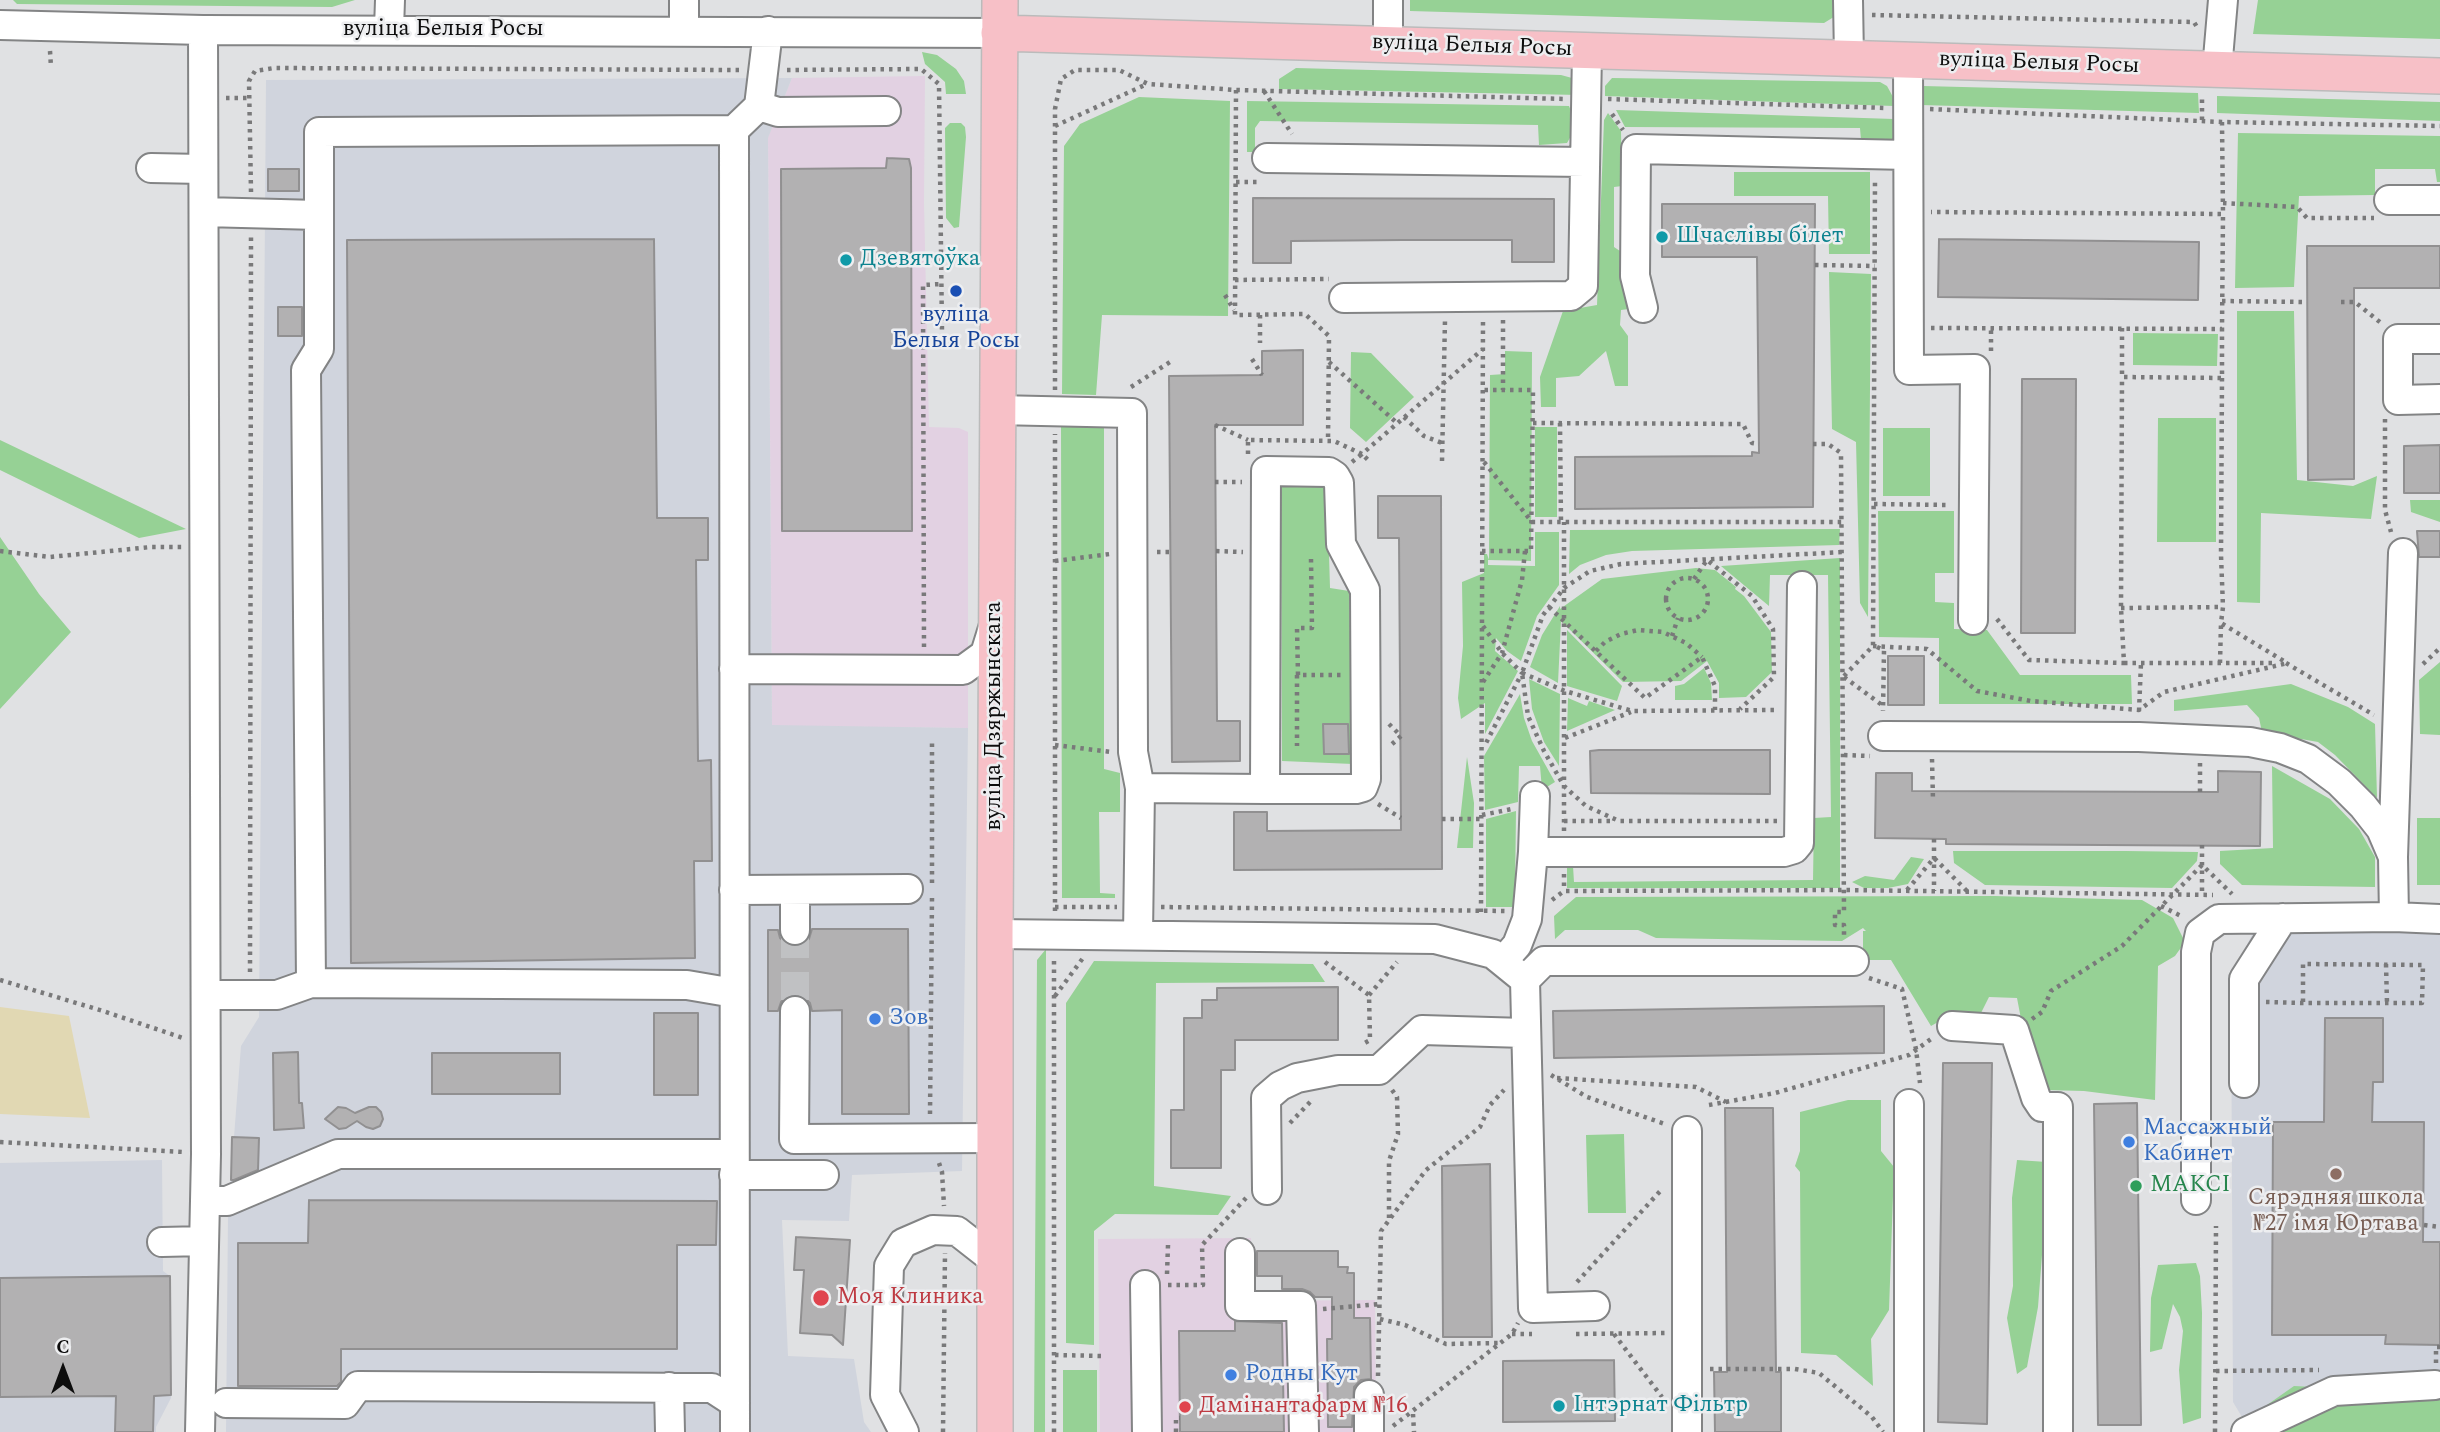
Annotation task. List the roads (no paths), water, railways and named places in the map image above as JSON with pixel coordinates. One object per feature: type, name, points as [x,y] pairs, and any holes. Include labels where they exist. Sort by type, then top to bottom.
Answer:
[{"type":"main road","name":"вуліца Белыя Росы","points":[[999,16],[1388,45],[1908,60],[2209,79],[2440,76]]},
{"type":"main road","name":"вуліца Дзяржынскага","points":[[995,1432],[994,1259],[978,1138],[995,934],[999,16]]},
{"type":"street","points":[[389,29],[390,0]]},
{"type":"street","points":[[684,0],[684,31]]},
{"type":"street","points":[[1388,0],[1388,45]]},
{"type":"street","points":[[2209,79],[2223,0]]},
{"type":"street","points":[[1848,7],[1849,58]]},
{"type":"street","name":"вуліца Белыя Росы","points":[[0,25],[203,30],[768,31],[999,16]]},
{"type":"street","points":[[200,1432],[206,1154],[203,30]]},
{"type":"street","points":[[311,983],[306,370],[318,349],[319,132],[734,130],[759,106],[768,31]]},
{"type":"street","points":[[1337,288],[1445,298],[1571,296],[1583,286],[1587,51]]},
{"type":"street","points":[[1908,60],[1909,370],[1975,369],[1973,505],[1981,615]]},
{"type":"street","points":[[759,106],[778,112],[886,111]]},
{"type":"street","points":[[734,130],[735,1432]]},
{"type":"street","points":[[1643,308],[1635,276],[1636,149],[1908,155]]},
{"type":"street","points":[[1267,158],[1584,162]]},
{"type":"street","points":[[151,168],[203,169]]},
{"type":"street","points":[[2388,209],[2440,200]]},
{"type":"street","points":[[204,212],[318,215]]},
{"type":"street","points":[[2440,339],[2398,339],[2398,400],[2440,399]]},
{"type":"street","points":[[996,411],[1132,414],[1133,752],[1139,788],[1138,935]]},
{"type":"street","points":[[1139,788],[1265,789],[1356,789],[1363,786],[1366,779],[1366,590],[1341,544],[1339,483],[1329,472],[1266,471],[1265,789]]},
{"type":"street","points":[[2394,917],[2393,857],[2402,561]]},
{"type":"street","points":[[1533,852],[1784,852],[1794,849],[1799,843],[1802,586]]},
{"type":"street","points":[[734,668],[963,670],[985,654],[996,620]]},
{"type":"street","points":[[1883,736],[2139,737],[2250,742],[2280,748],[2308,759],[2339,782],[2381,829],[2393,857]]},
{"type":"street","points":[[1503,961],[1517,945],[1529,910],[1533,852],[1529,808]]},
{"type":"street","points":[[734,890],[908,890]]},
{"type":"street","points":[[795,890],[795,930]]},
{"type":"street","points":[[2244,1083],[2244,979],[2283,918]]},
{"type":"street","points":[[2196,1200],[2196,952],[2200,933],[2219,919],[2440,919]]},
{"type":"street","points":[[995,934],[1434,939],[1493,954],[1525,980]]},
{"type":"street","points":[[1595,1306],[1541,1316],[1526,1067],[1525,980],[1544,961],[1854,958]]},
{"type":"street","points":[[206,995],[277,995],[311,983],[687,985],[734,993]]},
{"type":"street","points":[[795,1011],[794,1139],[930,1127],[978,1138]]},
{"type":"street","points":[[1952,1026],[2014,1030],[2036,1098],[2042,1107],[2058,1107],[2058,1432]]},
{"type":"street","points":[[1257,1192],[1266,1098],[1280,1086],[1297,1077],[1338,1070],[1377,1070],[1422,1030],[1525,1032]]},
{"type":"street","points":[[1909,1432],[1915,1097]]},
{"type":"street","points":[[1687,1131],[1687,1432]]},
{"type":"street","points":[[205,1201],[227,1201],[338,1154],[734,1165],[824,1175]]},
{"type":"street","points":[[904,1432],[885,1395],[889,1266],[903,1243],[933,1230],[945,1229],[957,1231],[994,1259]]},
{"type":"street","points":[[162,1242],[204,1241]]},
{"type":"street","points":[[1240,1253],[1240,1306],[1301,1306],[1304,1432]]},
{"type":"street","points":[[1147,1432],[1160,1289]]},
{"type":"street","points":[[2246,1432],[2334,1391],[2435,1385]]},
{"type":"street","points":[[226,1403],[345,1405],[358,1386],[712,1388],[735,1403]]},
{"type":"street","points":[[669,1387],[670,1432]]},
{"type":"street","points":[[1369,1395],[1369,1432]]},
{"type":"tunnel","points":[[795,930],[795,1011]]},
{"type":"place","name":"Шчаслівы білет","points":[[1662,237]]},
{"type":"place","name":"Дзевятоўка","points":[[846,260]]},
{"type":"place","name":"вуліца Белыя Росы","points":[[956,291]]},
{"type":"place","name":"Зов","points":[[875,1019]]},
{"type":"place","name":"Массажный Кабинет","points":[[2129,1142]]},
{"type":"place","name":"Сярэдняя школа №27 імя Юртава","points":[[2336,1174]]},
{"type":"place","name":"МАКСІ","points":[[2136,1186]]},
{"type":"place","name":"Моя Клиника","points":[[821,1298]]},
{"type":"place","name":"Родны Кут","points":[[1231,1375]]},
{"type":"place","name":"Інтэрнат Фільтр","points":[[1559,1406]]},
{"type":"place","name":"Дамінантафарм №16","points":[[1185,1407]]}]
